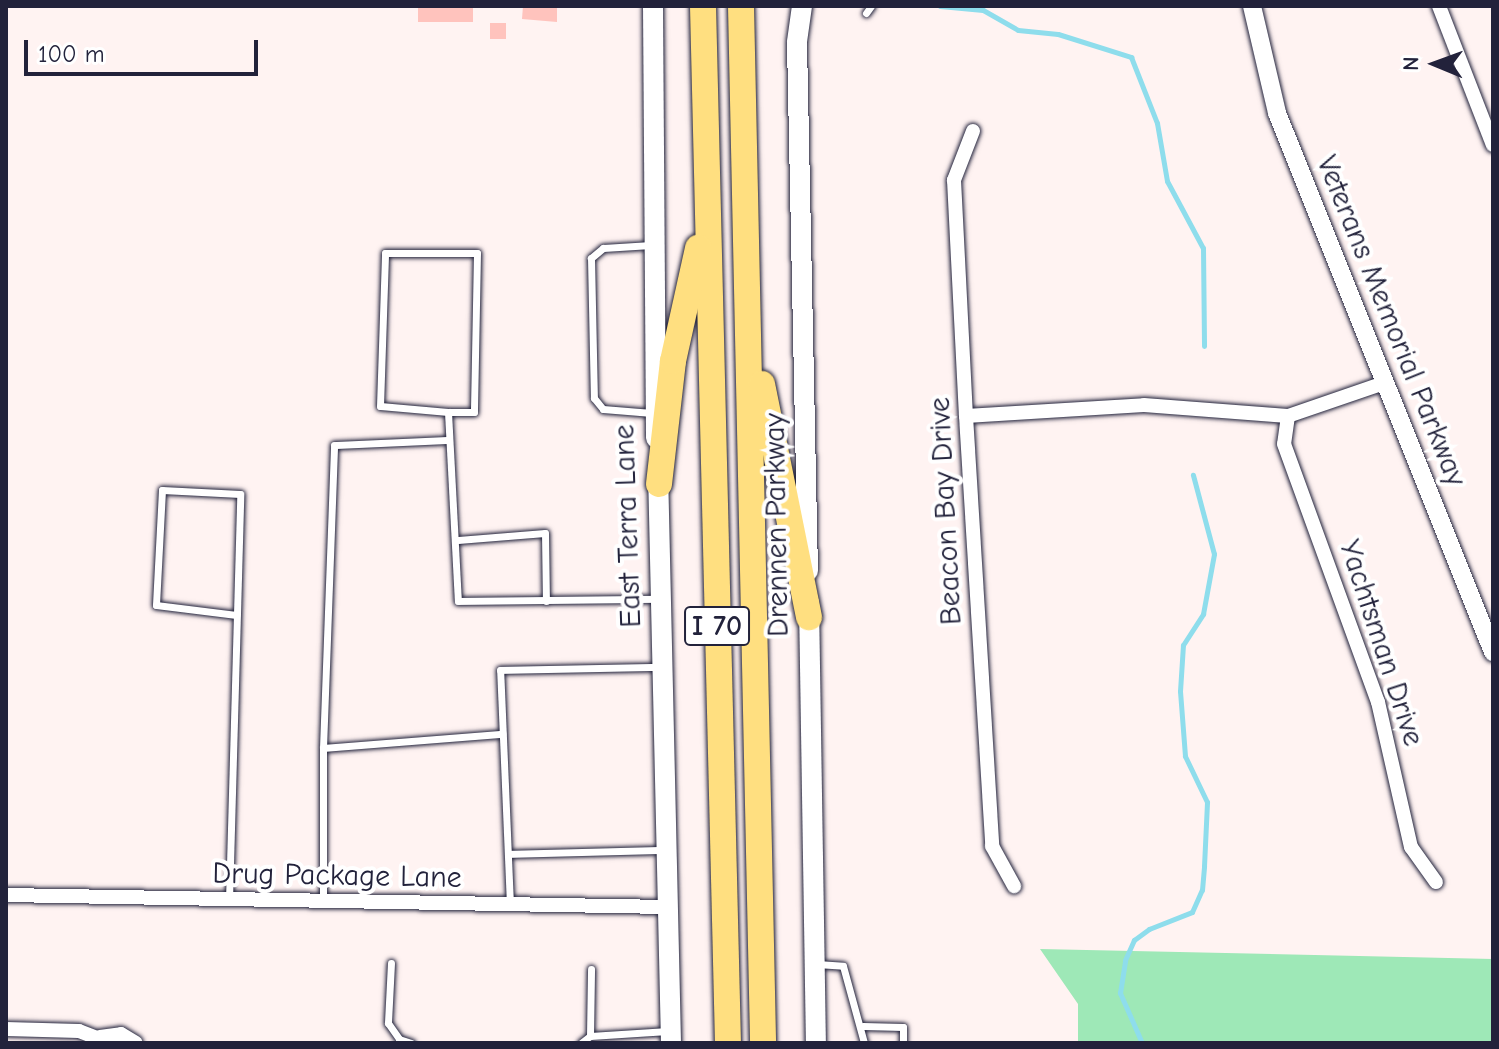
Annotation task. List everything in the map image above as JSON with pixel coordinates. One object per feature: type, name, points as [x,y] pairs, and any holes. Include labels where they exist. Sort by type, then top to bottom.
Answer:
[{"type":"highway","name":"I 70","points":[[703,6],[728,1043]]},
{"type":"highway","name":"I 70","points":[[741,6],[763,1043]]},
{"type":"highway","points":[[659,484],[673,361],[706,209]]},
{"type":"highway","points":[[747,310],[809,617]]},
{"type":"main road","name":"East Terra Lane","points":[[653,6],[654,413],[659,484],[671,1037]]},
{"type":"main road","name":"Drennen Parkway","points":[[802,6],[797,43],[816,1043]]},
{"type":"street","name":"Veterans Memorial Parkway","points":[[1252,6],[1277,113],[1493,652]]},
{"type":"street","points":[[1439,6],[1493,145]]},
{"type":"street","name":"Beacon Bay Drive","points":[[973,131],[954,180],[966,416],[992,846],[1014,886]]},
{"type":"street","points":[[966,416],[1098,406],[1213,408],[1288,416],[1384,383]]},
{"type":"street","name":"Yachtsman Drive","points":[[1288,416],[1284,444],[1378,702],[1411,847],[1436,882]]},
{"type":"street","name":"Drug Package Lane","points":[[6,895],[666,907]]},
{"type":"street","points":[[6,1029],[107,1040],[121,1034],[136,1043]]},
{"type":"lane","points":[[654,245],[603,248],[591,258],[594,398],[603,409],[654,413]]},
{"type":"lane","points":[[385,253],[477,253],[474,412],[448,412],[380,406],[385,253]]},
{"type":"lane","points":[[448,412],[458,540],[458,601],[661,599]]},
{"type":"lane","points":[[323,902],[323,748],[334,445],[449,440]]},
{"type":"lane","points":[[229,900],[240,494],[162,490],[156,605],[236,615]]},
{"type":"lane","points":[[458,540],[545,533],[546,601]]},
{"type":"lane","points":[[510,905],[500,670],[662,667]]},
{"type":"lane","points":[[323,748],[502,734]]},
{"type":"lane","points":[[508,854],[665,850]]},
{"type":"lane","points":[[391,963],[388,1023],[399,1039],[411,1043]]},
{"type":"lane","points":[[815,964],[843,966],[863,1026],[864,1043]]},
{"type":"lane","points":[[590,1036],[591,969]]},
{"type":"lane","points":[[863,1026],[903,1027],[903,1043]]},
{"type":"lane","points":[[581,1043],[590,1036],[671,1037]]},
{"type":"green space","points":[[1040,949],[1493,959],[1493,1043],[1078,1043],[1078,1004]]},
{"type":"building","points":[[418,6],[473,6],[473,22],[418,22]]},
{"type":"building","points":[[523,6],[557,6],[557,22],[522,19]]},
{"type":"building","points":[[490,23],[506,23],[506,39],[490,39]]},
{"type":"waterway","points":[[940,6],[983,10],[1018,30],[1058,34],[1131,57],[1157,123],[1167,181],[1203,248],[1204,346]]},
{"type":"waterway","points":[[1142,1043],[1120,993],[1125,960],[1134,940],[1149,929],[1192,912],[1202,890],[1207,802],[1185,756],[1180,691],[1183,645],[1203,614],[1214,554],[1193,475]]}]
